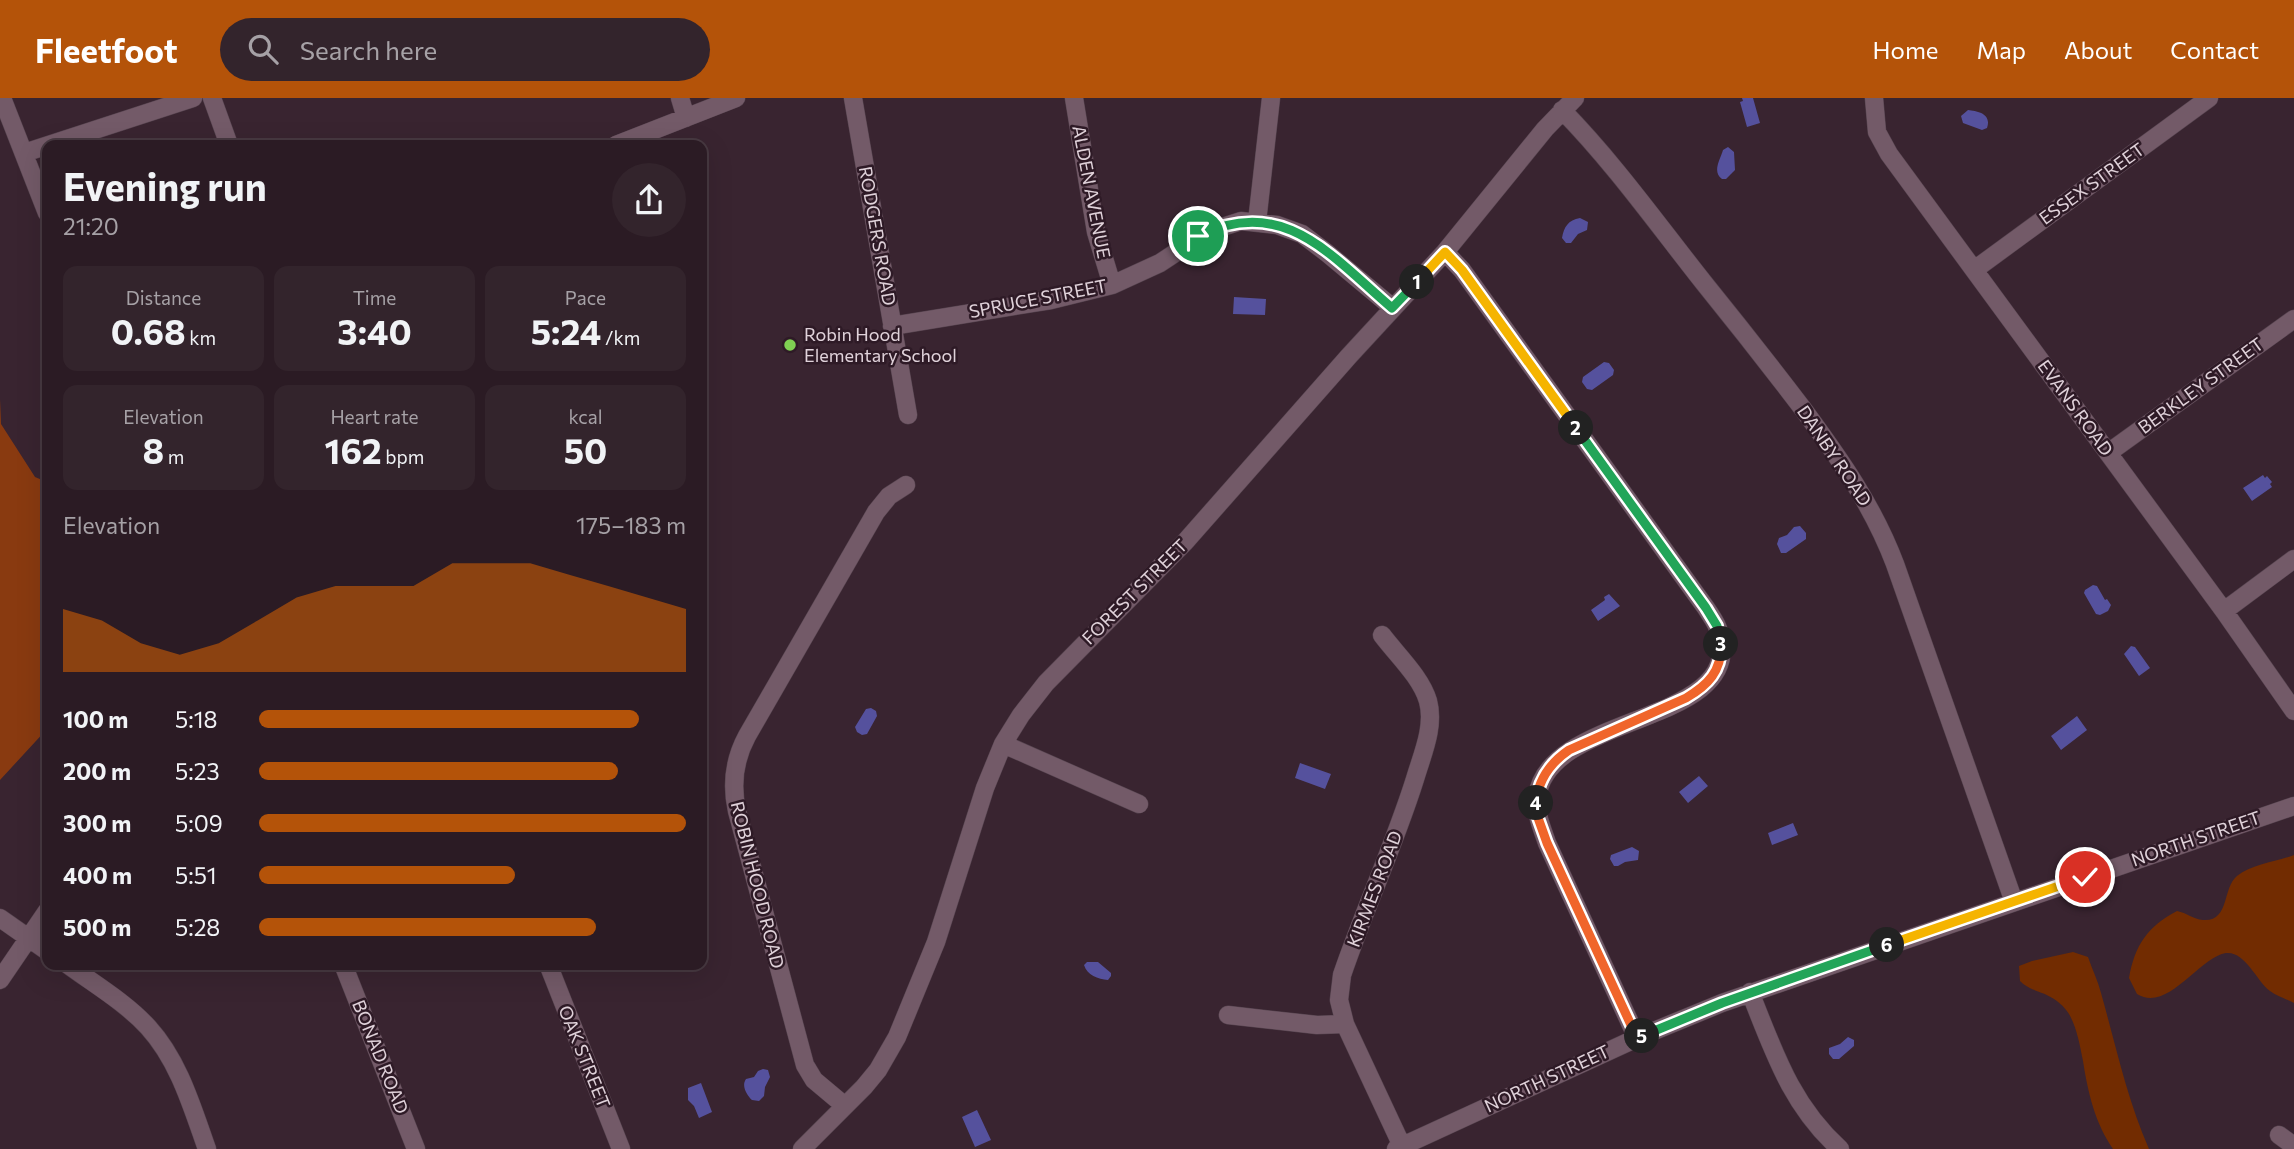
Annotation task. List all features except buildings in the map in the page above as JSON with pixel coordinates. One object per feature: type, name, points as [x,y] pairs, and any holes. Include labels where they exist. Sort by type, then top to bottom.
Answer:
[{"type":"street","points":[[2,98],[42,200]]},
{"type":"street","points":[[64,140],[193,98]]},
{"type":"street","points":[[212,98],[227,140]]},
{"type":"street","points":[[680,98],[686,118]]},
{"type":"street","points":[[628,140],[736,98]]},
{"type":"street","name":"RODGERS ROAD","points":[[853,98],[908,415]]},
{"type":"street","name":"ALDEN AVENUE","points":[[1074,98],[1096,232],[1112,285]]},
{"type":"street","points":[[1256,222],[1271,98]]},
{"type":"street","name":"EVANS ROAD","points":[[1874,98],[1875,123],[1884,147],[2224,611],[2294,711]]},
{"type":"street","name":"ESSEX STREET","points":[[1974,270],[2209,98]]},
{"type":"street","name":"FOREST STREET","points":[[802,1149],[878,1070],[902,1026],[936,942],[985,788],[1003,744],[1021,715],[1046,683],[1185,542],[1445,252],[1568,104]]},
{"type":"street","name":"DANBY ROAD","points":[[1568,104],[1595,146],[1769,365],[1838,456],[1861,492],[1895,564],[2014,902]]},
{"type":"street","points":[[24,153],[42,147]]},
{"type":"street","name":"SPRUCE STREET","points":[[892,326],[1076,295],[1112,285],[1160,263],[1207,232],[1234,223],[1256,222],[1288,228],[1301,234],[1392,308]]},
{"type":"street","points":[[1445,252],[1462,270],[1706,608],[1719,632],[1721,651],[1715,673],[1701,689],[1569,750],[1550,766],[1537,794],[1537,815],[1547,843],[1637,1038]]},
{"type":"street","name":"BERKLEY STREET","points":[[2108,453],[2294,319]]},
{"type":"street","name":"ROBIN HOOD ROAD","points":[[845,1106],[814,1080],[805,1065],[737,811],[734,778],[738,756],[747,736],[876,512],[889,495],[906,485]]},
{"type":"street","points":[[2224,611],[2294,559]]},
{"type":"street","name":"KIRMES ROAD","points":[[1382,635],[1423,689],[1429,705],[1430,720],[1405,809],[1342,975],[1339,1000],[1345,1024],[1399,1148]]},
{"type":"street","points":[[1003,744],[1139,804]]},
{"type":"street","name":"NORTH STREET","points":[[1399,1148],[1637,1038],[1751,992],[2294,806]]},
{"type":"street","points":[[0,918],[42,947]]},
{"type":"street","points":[[0,979],[42,918]]},
{"type":"street","points":[[75,970],[125,1006],[159,1041],[178,1072],[208,1149]]},
{"type":"street","name":"BONAD ROAD","points":[[345,970],[416,1149]]},
{"type":"street","name":"OAK STREET","points":[[550,970],[621,1149]]},
{"type":"street","points":[[1751,992],[1796,1099],[1815,1125],[1840,1149]]},
{"type":"street","points":[[1228,1015],[1317,1025],[1345,1024]]},
{"type":"street","points":[[2279,1135],[2294,1146]]},
{"type":"shaded area","points":[[1742,98],[1753,98],[1760,123],[1747,127],[1740,102],[1743,101]]},
{"type":"shaded area","points":[[1968,110],[1986,116],[1987,128],[1982,130],[1963,123],[1961,116]]},
{"type":"shaded area","points":[[1728,147],[1734,152],[1735,170],[1726,179],[1722,179],[1718,166],[1723,150]]},
{"type":"shaded area","points":[[1580,218],[1588,222],[1587,230],[1578,234],[1571,243],[1566,243],[1562,238],[1565,227],[1572,220]]},
{"type":"shaded area","points":[[1234,297],[1266,299],[1265,315],[1233,314]]},
{"type":"shaded area","points":[[1604,362],[1609,363],[1614,370],[1613,375],[1592,390],[1587,389],[1582,382],[1583,377]]},
{"type":"shaded area","points":[[0,399],[1,424],[35,477],[42,480],[42,734],[0,780]]},
{"type":"shaded area","points":[[2263,475],[2272,482],[2272,487],[2252,501],[2243,488]]},
{"type":"shaded area","points":[[1800,526],[1806,533],[1806,539],[1786,553],[1781,553],[1777,544],[1779,538],[1787,535],[1794,527]]},
{"type":"shaded area","points":[[2093,585],[2097,586],[2111,605],[2108,611],[2100,615],[2096,614],[2084,593]]},
{"type":"shaded area","points":[[1609,594],[1620,606],[1598,621],[1591,610]]},
{"type":"shaded area","points":[[2131,646],[2135,647],[2150,668],[2139,676],[2124,654]]},
{"type":"shaded area","points":[[866,709],[876,711],[877,716],[867,734],[862,735],[855,727]]},
{"type":"shaded area","points":[[2077,716],[2087,730],[2061,750],[2051,736]]},
{"type":"shaded area","points":[[1300,763],[1331,774],[1325,789],[1295,778]]},
{"type":"shaded area","points":[[1699,776],[1708,786],[1688,803],[1679,792]]},
{"type":"shaded area","points":[[1793,823],[1798,835],[1772,845],[1768,833]]},
{"type":"shaded area","points":[[1632,847],[1639,851],[1638,860],[1614,866],[1611,855]]},
{"type":"shaded area","points":[[2294,855],[2294,1003],[2270,991],[2245,961],[2226,953],[2205,964],[2160,996],[2149,998],[2137,994],[2129,978],[2139,947],[2150,931],[2177,911],[2203,920],[2218,916],[2232,881],[2237,876],[2257,866]]},
{"type":"shaded area","points":[[2073,952],[2088,957],[2100,988],[2128,1092],[2149,1149],[2113,1149],[2101,1129],[2093,1107],[2078,1037],[2069,1014],[2057,1001],[2020,981],[2019,966]]},
{"type":"shaded area","points":[[1087,962],[1098,962],[1111,976],[1108,980],[1093,976],[1085,968]]},
{"type":"shaded area","points":[[1848,1037],[1854,1040],[1854,1046],[1839,1059],[1833,1059],[1829,1048]]},
{"type":"shaded area","points":[[763,1069],[768,1070],[770,1077],[764,1096],[759,1101],[752,1100],[745,1090],[746,1079],[754,1077]]},
{"type":"shaded area","points":[[701,1083],[712,1112],[699,1118],[688,1100],[688,1088]]},
{"type":"shaded area","points":[[977,1110],[991,1140],[975,1147],[962,1117]]},
{"type":"place","name":"Robin Hood Elementary School","points":[[790,345]]},
{"type":"route","points":[[1198,236],[1241,221],[1288,228],[1313,241],[1392,308],[1445,252],[1462,270],[1717,626],[1721,645],[1719,666],[1701,689],[1558,757],[1544,775],[1537,794],[1537,815],[1547,843],[1637,1038],[1751,992],[2085,877]]}]
